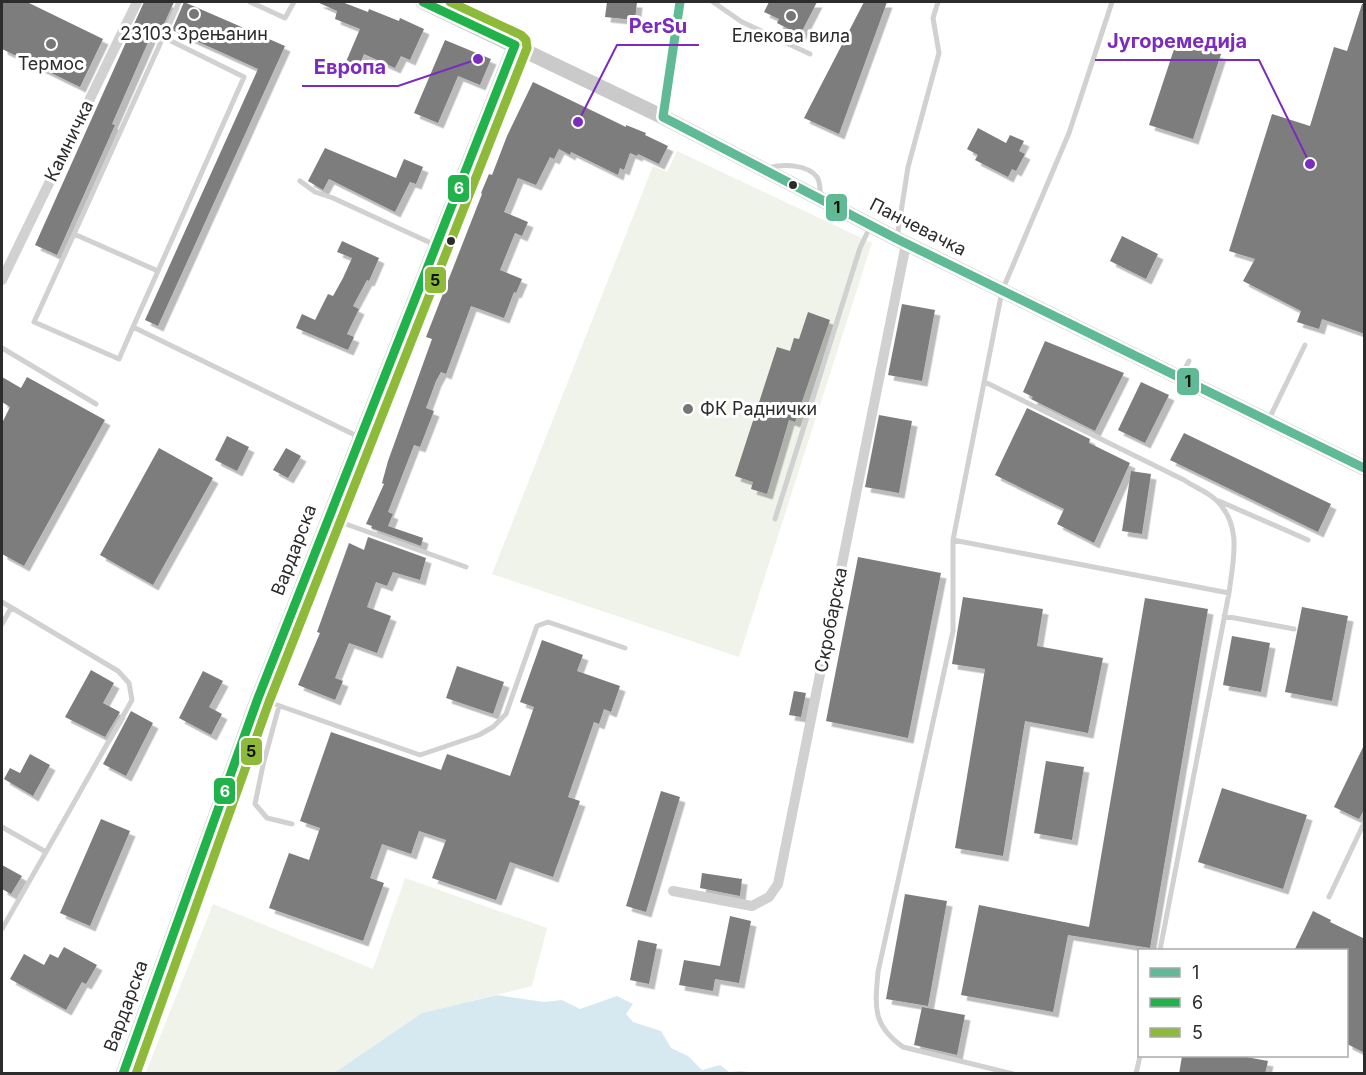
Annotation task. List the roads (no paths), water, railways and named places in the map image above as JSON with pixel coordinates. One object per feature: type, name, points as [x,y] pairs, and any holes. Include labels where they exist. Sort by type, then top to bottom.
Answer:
[{"type":"street","name":"Камничка","points":[[2,280],[136,2]]},
{"type":"street","name":"Панчевачка","points":[[423,2],[663,117],[902,242],[1365,468]]},
{"type":"street","points":[[663,117],[680,2]]},
{"type":"street","name":"Вардарска","points":[[123,1074],[258,698],[515,45]]},
{"type":"street","name":"Скробарска","points":[[673,891],[752,906],[769,897],[778,884],[902,242]]},
{"type":"lane","points":[[163,37],[244,76],[119,359],[34,322],[163,37],[179,2]]},
{"type":"lane","points":[[250,2],[285,18],[294,2]]},
{"type":"lane","points":[[713,2],[742,22],[810,54]]},
{"type":"lane","points":[[902,242],[908,167],[939,53],[933,18],[938,2]]},
{"type":"lane","points":[[1013,1074],[903,1047],[888,1036],[879,1023],[876,1005],[878,972],[953,631],[953,540],[1002,291],[1069,133],[1112,2]]},
{"type":"lane","points":[[300,181],[315,192],[436,246]]},
{"type":"lane","points":[[774,519],[860,248],[870,225]]},
{"type":"lane","points":[[74,234],[158,271]]},
{"type":"lane","points":[[133,327],[361,438]]},
{"type":"lane","points":[[1268,421],[1305,345]]},
{"type":"lane","points":[[2,348],[96,404]]},
{"type":"lane","points":[[1180,378],[1189,360]]},
{"type":"lane","points":[[985,382],[1184,480],[1215,499],[1308,540]]},
{"type":"lane","points":[[1160,949],[1235,551],[1234,529],[1228,514],[1215,499]]},
{"type":"lane","points":[[328,517],[466,567]]},
{"type":"lane","points":[[953,540],[1228,593]]},
{"type":"lane","points":[[2,602],[118,671],[129,683],[132,700],[2,926]]},
{"type":"lane","points":[[2,624],[10,608]]},
{"type":"lane","points":[[1224,616],[1294,629]]},
{"type":"lane","points":[[258,698],[420,755],[479,735],[494,727],[506,714],[537,626],[542,623],[548,622],[625,648]]},
{"type":"lane","points":[[279,706],[255,804],[267,818],[292,824]]},
{"type":"lane","points":[[1329,897],[1365,823]]},
{"type":"lane","points":[[2,827],[46,852]]},
{"type":"lane","points":[[1136,1074],[1140,1057]]},
{"type":"place","name":"23103 Зрењанин","points":[[194,14]]},
{"type":"place","name":"Елекова вила","points":[[791,16]]},
{"type":"place","name":"Термос","points":[[51,44]]},
{"type":"place","name":"Европа","points":[[478,59]]},
{"type":"place","name":"PerSu","points":[[578,122]]},
{"type":"place","name":"Југоремедија","points":[[1310,164]]},
{"type":"place","name":"ФК Раднички","points":[[688,409]]}]
